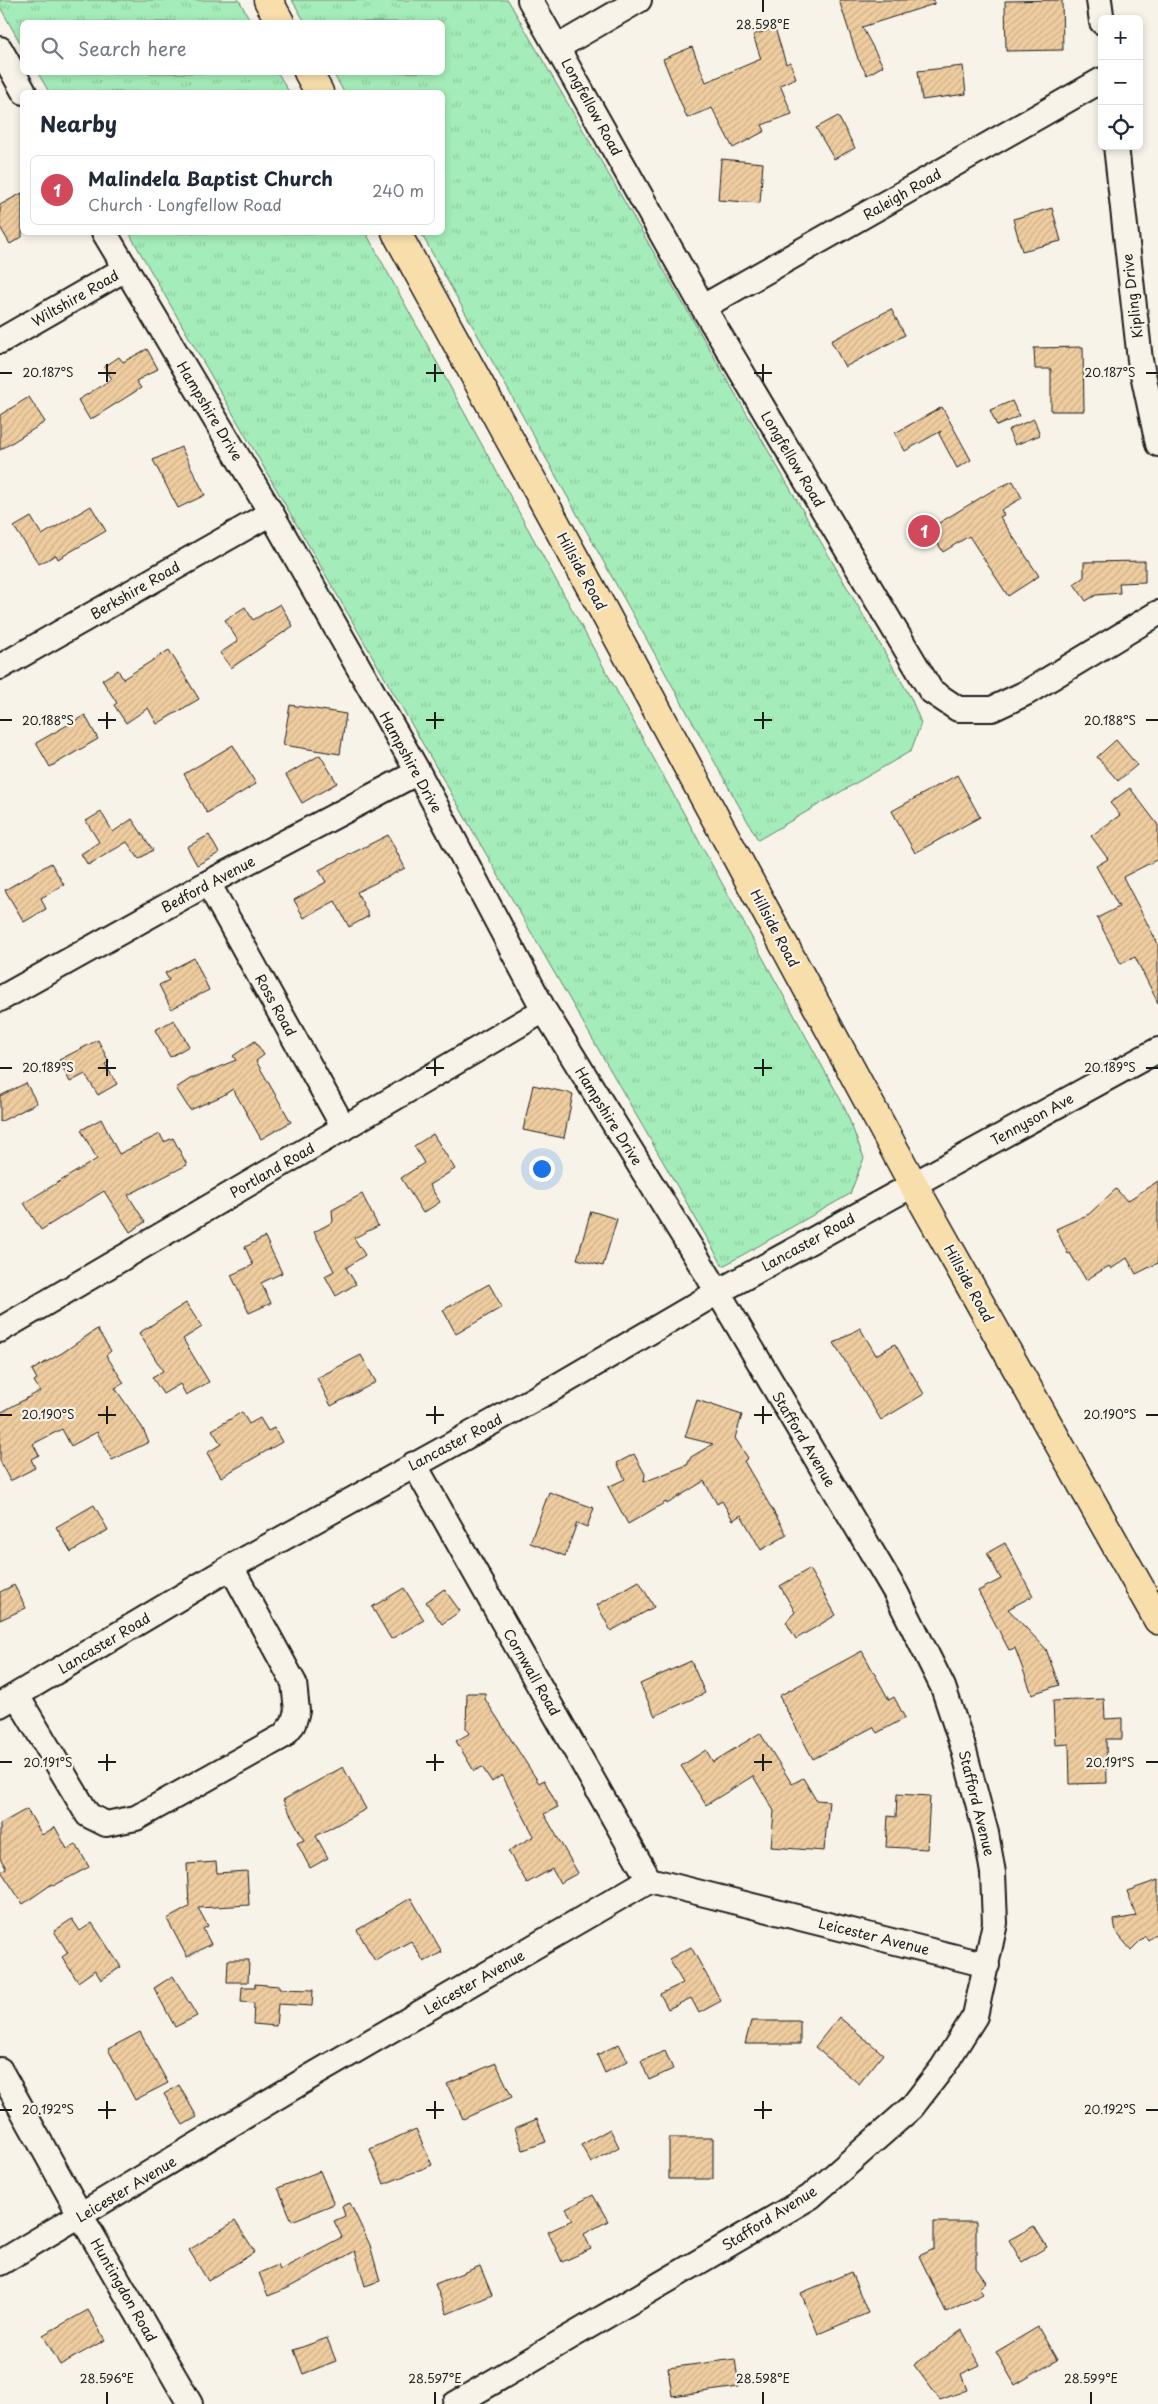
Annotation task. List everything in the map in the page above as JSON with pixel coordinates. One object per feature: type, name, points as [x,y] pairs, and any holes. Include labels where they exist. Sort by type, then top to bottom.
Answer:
[{"type":"main road","points":[[268,0],[279,20]]},
{"type":"main road","points":[[310,75],[318,90]]},
{"type":"main road","name":"Hillside Road","points":[[398,235],[913,1184],[1158,1620]]},
{"type":"street","name":"Longfellow Road","points":[[530,0],[703,307],[931,692],[958,709],[992,708],[1026,693],[1158,613]]},
{"type":"street","points":[[558,48],[639,0]]},
{"type":"street","points":[[1099,0],[1101,15]]},
{"type":"street","points":[[0,49],[23,90]]},
{"type":"street","name":"Raleigh Road","points":[[703,307],[1098,82]]},
{"type":"street","name":"Kipling Drive","points":[[1116,150],[1140,360],[1158,444]]},
{"type":"street","name":"Hampshire Drive","points":[[106,235],[271,513],[418,772],[544,1010],[718,1292]]},
{"type":"street","name":"Wiltshire Road","points":[[0,341],[125,270]]},
{"type":"street","name":"Berkshire Road","points":[[0,668],[271,513]]},
{"type":"street","name":"Bedford Avenue","points":[[0,999],[208,883],[418,772]]},
{"type":"street","name":"Ross Road","points":[[208,883],[344,1128]]},
{"type":"street","name":"Portland Road","points":[[0,1330],[544,1010]]},
{"type":"street","name":"Tennyson Ave","points":[[913,1184],[1156,1056]]},
{"type":"street","name":"Lancaster Road","points":[[8,1700],[230,1567],[554,1388],[718,1292],[913,1184]]},
{"type":"street","name":"Stafford Avenue","points":[[455,2404],[810,2197],[912,2107],[975,2016],[995,1922],[992,1865],[986,1833],[966,1756],[943,1687],[896,1592],[718,1292]]},
{"type":"street","name":"Cornwall Road","points":[[414,1464],[649,1880]]},
{"type":"street","points":[[8,1700],[88,1815],[94,1820],[106,1824],[136,1818],[283,1736],[293,1724],[297,1711],[294,1683],[230,1567]]},
{"type":"street","name":"Leicester Avenue","points":[[0,2263],[315,2074],[649,1880],[987,1965]]},
{"type":"street","name":"Huntingdon Road","points":[[0,2070],[81,2216],[190,2404]]},
{"type":"green space","points":[[0,0],[239,0],[250,20],[20,20],[20,42],[0,7]]},
{"type":"green space","points":[[292,0],[508,0],[911,698],[921,723],[911,751],[758,840],[422,235],[445,235],[445,90],[343,90],[334,75],[445,75],[445,20],[304,20]]},
{"type":"green space","points":[[39,75],[279,75],[288,90],[48,90]]},
{"type":"green space","points":[[130,235],[367,235],[844,1106],[864,1158],[850,1194],[723,1266]]},
{"type":"building","points":[[839,0],[934,0],[934,4],[862,27],[883,66],[867,75],[858,59]]},
{"type":"building","points":[[1062,0],[1063,50],[1006,51],[1005,1]]},
{"type":"building","points":[[775,28],[786,64],[790,62],[796,78],[780,85],[792,114],[762,125],[765,131],[733,148],[712,108],[687,118],[663,59],[692,47],[706,82],[761,59],[753,35]]},
{"type":"building","points":[[963,66],[966,94],[922,100],[918,71]]},
{"type":"building","points":[[838,116],[855,148],[834,159],[816,128]]},
{"type":"building","points":[[721,159],[763,163],[760,203],[718,200]]},
{"type":"building","points":[[20,194],[20,235],[22,237],[10,244],[0,227],[0,205]]},
{"type":"building","points":[[1052,208],[1061,241],[1022,251],[1013,219]]},
{"type":"building","points":[[891,309],[905,335],[845,367],[831,341]]},
{"type":"building","points":[[1083,347],[1084,411],[1051,411],[1051,369],[1035,369],[1034,348]]},
{"type":"building","points":[[147,349],[158,369],[136,381],[141,388],[90,420],[78,400],[112,379],[104,367],[119,357],[123,362]]},
{"type":"building","points":[[29,397],[45,422],[0,450],[0,415]]},
{"type":"building","points":[[1012,401],[1019,416],[997,426],[990,410]]},
{"type":"building","points":[[942,407],[971,460],[957,468],[939,434],[941,431],[905,451],[895,433]]},
{"type":"building","points":[[1034,419],[1040,435],[1015,445],[1008,430]]},
{"type":"building","points":[[181,447],[205,495],[178,508],[153,460]]},
{"type":"building","points":[[1013,481],[1022,498],[1001,510],[1004,515],[1000,517],[1039,576],[1008,596],[969,536],[943,552],[929,529],[990,492]]},
{"type":"building","points":[[91,506],[106,531],[58,559],[56,555],[39,564],[14,527],[31,517],[42,535]]},
{"type":"building","points":[[1145,561],[1145,582],[1119,583],[1120,593],[1096,595],[1086,601],[1074,584],[1084,577],[1084,562]]},
{"type":"building","points":[[280,604],[293,626],[231,668],[220,653],[238,641],[225,620],[245,607],[253,620]]},
{"type":"building","points":[[169,650],[199,699],[157,724],[148,708],[126,723],[114,705],[117,703],[102,680],[118,670],[123,679]]},
{"type":"building","points":[[290,705],[346,714],[340,754],[283,745]]},
{"type":"building","points":[[85,715],[98,739],[50,767],[36,743]]},
{"type":"building","points":[[1116,740],[1137,765],[1118,781],[1097,757]]},
{"type":"building","points":[[233,745],[256,784],[207,813],[184,774]]},
{"type":"building","points":[[320,755],[337,783],[302,803],[286,775]]},
{"type":"building","points":[[957,775],[980,817],[915,853],[892,811]]},
{"type":"building","points":[[1130,788],[1158,825],[1158,859],[1123,877],[1158,944],[1158,1003],[1135,957],[1121,964],[1097,918],[1119,907],[1096,866],[1108,859],[1091,836],[1120,815],[1110,803]]},
{"type":"building","points":[[101,812],[113,832],[132,819],[153,850],[139,859],[127,842],[88,865],[81,854],[99,842],[86,821]]},
{"type":"building","points":[[209,835],[219,853],[197,865],[187,847]]},
{"type":"building","points":[[388,835],[405,868],[357,892],[369,916],[349,927],[335,901],[304,918],[294,900],[326,882],[319,870]]},
{"type":"building","points":[[51,863],[64,885],[41,898],[46,909],[24,922],[5,890]]},
{"type":"building","points":[[194,958],[209,990],[171,1009],[159,985],[169,980],[165,973]]},
{"type":"building","points":[[174,1020],[189,1046],[170,1057],[155,1030]]},
{"type":"building","points":[[98,1040],[109,1062],[105,1064],[117,1084],[98,1095],[85,1074],[70,1082],[59,1060]]},
{"type":"building","points":[[255,1041],[264,1055],[256,1061],[291,1122],[261,1139],[233,1089],[190,1110],[176,1088],[190,1079],[236,1060],[233,1056]]},
{"type":"building","points":[[26,1083],[37,1103],[0,1122],[0,1096]]},
{"type":"building","points":[[533,1085],[573,1094],[564,1138],[523,1130]]},
{"type":"building","points":[[101,1119],[119,1154],[160,1134],[164,1142],[173,1138],[187,1165],[128,1195],[145,1222],[130,1232],[104,1191],[41,1230],[24,1203],[97,1159],[81,1130]]},
{"type":"building","points":[[433,1134],[455,1169],[429,1185],[440,1202],[423,1213],[401,1178],[424,1163],[414,1146]]},
{"type":"building","points":[[1158,1181],[1158,1263],[1136,1274],[1127,1258],[1111,1269],[1109,1266],[1086,1280],[1070,1253],[1068,1254],[1056,1229],[1089,1214],[1116,1189],[1127,1201]]},
{"type":"building","points":[[362,1194],[378,1226],[354,1238],[365,1255],[346,1268],[356,1284],[336,1296],[325,1276],[334,1271],[314,1232],[333,1222],[332,1210]]},
{"type":"building","points":[[591,1211],[617,1219],[603,1266],[577,1259]]},
{"type":"building","points":[[265,1237],[282,1273],[261,1283],[271,1303],[249,1313],[231,1275],[253,1265],[245,1247]]},
{"type":"building","points":[[489,1284],[502,1307],[456,1334],[443,1310]]},
{"type":"building","points":[[186,1303],[202,1327],[183,1339],[209,1382],[186,1395],[180,1384],[163,1394],[152,1377],[163,1371],[139,1333]]},
{"type":"building","points":[[860,1328],[876,1355],[895,1344],[924,1394],[881,1420],[834,1343]]},
{"type":"building","points":[[97,1329],[111,1351],[106,1355],[124,1383],[115,1388],[142,1427],[149,1442],[112,1460],[97,1432],[71,1446],[62,1429],[33,1444],[39,1455],[31,1459],[35,1468],[10,1481],[0,1461],[0,1413],[40,1391],[34,1381],[37,1379],[32,1370],[62,1353]]},
{"type":"building","points":[[361,1355],[376,1382],[331,1406],[317,1378]]},
{"type":"building","points":[[697,1400],[742,1415],[735,1438],[748,1458],[744,1461],[787,1535],[761,1550],[741,1515],[733,1520],[722,1501],[717,1504],[704,1481],[667,1504],[666,1502],[628,1524],[608,1487],[625,1479],[617,1463],[634,1454],[645,1474],[644,1482],[687,1465],[691,1457],[713,1444],[685,1437]]},
{"type":"building","points":[[242,1412],[249,1424],[260,1418],[268,1431],[274,1428],[282,1442],[221,1477],[207,1453],[221,1444],[212,1430]]},
{"type":"building","points":[[549,1492],[594,1508],[587,1527],[577,1523],[565,1556],[530,1543]]},
{"type":"building","points":[[94,1505],[108,1530],[71,1552],[56,1527]]},
{"type":"building","points":[[1005,1543],[1033,1596],[1008,1609],[1046,1649],[1059,1685],[1032,1694],[1015,1648],[1009,1650],[978,1591],[1001,1579],[987,1553]]},
{"type":"building","points":[[809,1569],[836,1615],[796,1639],[786,1622],[795,1612],[780,1586]]},
{"type":"building","points":[[639,1581],[654,1607],[611,1631],[597,1605]]},
{"type":"building","points":[[14,1585],[26,1608],[0,1620],[0,1592]]},
{"type":"building","points":[[404,1588],[424,1620],[391,1639],[372,1607]]},
{"type":"building","points":[[444,1589],[460,1611],[442,1624],[426,1602]]},
{"type":"building","points":[[862,1651],[889,1700],[894,1697],[905,1718],[877,1733],[873,1727],[813,1759],[779,1696]]},
{"type":"building","points":[[691,1661],[705,1693],[655,1716],[640,1684]]},
{"type":"building","points":[[467,1693],[485,1693],[485,1699],[539,1783],[544,1780],[558,1807],[544,1814],[578,1873],[560,1883],[552,1869],[527,1883],[508,1851],[534,1836],[502,1775],[492,1782],[482,1767],[474,1771],[456,1741],[470,1733],[466,1728]]},
{"type":"building","points":[[1104,1699],[1105,1719],[1122,1718],[1122,1739],[1106,1739],[1107,1783],[1070,1784],[1069,1744],[1055,1745],[1053,1701]]},
{"type":"building","points":[[760,1733],[792,1784],[803,1778],[816,1800],[829,1801],[824,1851],[771,1847],[774,1811],[753,1776],[706,1805],[681,1766],[706,1750],[713,1762]]},
{"type":"building","points":[[343,1767],[366,1809],[316,1836],[328,1858],[310,1868],[297,1843],[304,1840],[283,1800]]},
{"type":"building","points":[[897,1794],[930,1796],[927,1849],[886,1847],[888,1816],[896,1817]]},
{"type":"building","points":[[27,1809],[42,1835],[55,1827],[67,1849],[76,1844],[89,1867],[53,1886],[52,1884],[23,1904],[1,1871],[6,1868],[0,1858],[0,1824]]},
{"type":"building","points":[[216,1862],[217,1873],[247,1871],[249,1905],[198,1908],[208,1926],[203,1929],[211,1944],[187,1957],[167,1919],[189,1907],[187,1864]]},
{"type":"building","points":[[1158,1880],[1158,1932],[1148,1940],[1145,1936],[1131,1950],[1116,1932],[1114,1920],[1136,1916],[1127,1891]]},
{"type":"building","points":[[411,1898],[442,1952],[424,1962],[411,1941],[375,1961],[357,1930]]},
{"type":"building","points":[[72,1919],[80,1931],[92,1923],[121,1967],[101,1980],[95,1970],[78,1982],[62,1957],[68,1953],[54,1931]]},
{"type":"building","points":[[691,1947],[721,2001],[699,2013],[691,1998],[668,2009],[660,1994],[683,1983],[669,1959]]},
{"type":"building","points":[[228,1960],[249,1960],[248,1982],[227,1982]]},
{"type":"building","points":[[173,1976],[197,2016],[175,2027],[154,1988]]},
{"type":"building","points":[[255,1984],[279,1986],[279,1989],[313,1990],[312,2006],[278,2004],[276,2026],[253,2024],[254,2003],[241,2002],[242,1987],[255,1987]]},
{"type":"building","points":[[839,2017],[883,2054],[859,2084],[815,2047]]},
{"type":"building","points":[[751,2021],[800,2021],[800,2044],[745,2044]]},
{"type":"building","points":[[140,2032],[168,2083],[135,2100],[108,2049]]},
{"type":"building","points":[[619,2044],[628,2061],[605,2073],[597,2055]]},
{"type":"building","points":[[665,2051],[673,2069],[649,2080],[641,2061]]},
{"type":"building","points":[[496,2063],[512,2097],[463,2119],[447,2084]]},
{"type":"building","points":[[179,2085],[197,2117],[183,2125],[164,2094]]},
{"type":"building","points":[[537,2119],[546,2142],[523,2150],[515,2128]]},
{"type":"building","points":[[416,2129],[432,2165],[384,2184],[370,2149]]},
{"type":"building","points":[[610,2129],[619,2147],[591,2163],[581,2145]]},
{"type":"building","points":[[669,2138],[713,2138],[713,2179],[669,2179]]},
{"type":"building","points":[[320,2171],[334,2204],[292,2221],[278,2188]]},
{"type":"building","points":[[593,2195],[608,2221],[584,2234],[591,2249],[562,2262],[548,2232],[573,2220],[566,2209]]},
{"type":"building","points":[[350,2203],[370,2245],[380,2281],[365,2286],[355,2251],[288,2288],[268,2296],[259,2273],[278,2265],[280,2270],[342,2237],[334,2221],[345,2216],[342,2206]]},
{"type":"building","points":[[235,2221],[255,2252],[208,2281],[189,2250]]},
{"type":"building","points":[[934,2222],[976,2222],[976,2268],[986,2282],[979,2288],[983,2294],[946,2312],[919,2256],[934,2249]]},
{"type":"building","points":[[1034,2226],[1047,2247],[1022,2262],[1009,2240]]},
{"type":"building","points":[[480,2266],[492,2295],[447,2314],[435,2284]]},
{"type":"building","points":[[851,2272],[868,2313],[818,2334],[801,2293]]},
{"type":"building","points":[[88,2310],[105,2340],[60,2365],[43,2335]]},
{"type":"building","points":[[1038,2327],[1057,2360],[1015,2385],[996,2352]]},
{"type":"building","points":[[962,2330],[980,2365],[961,2374],[967,2390],[940,2400],[914,2365]]},
{"type":"building","points":[[327,2338],[336,2361],[303,2374],[294,2350]]},
{"type":"building","points":[[735,2359],[739,2387],[672,2396],[668,2368]]},
{"type":"place","name":"Malindela Baptist Church","points":[[924,531]]}]
